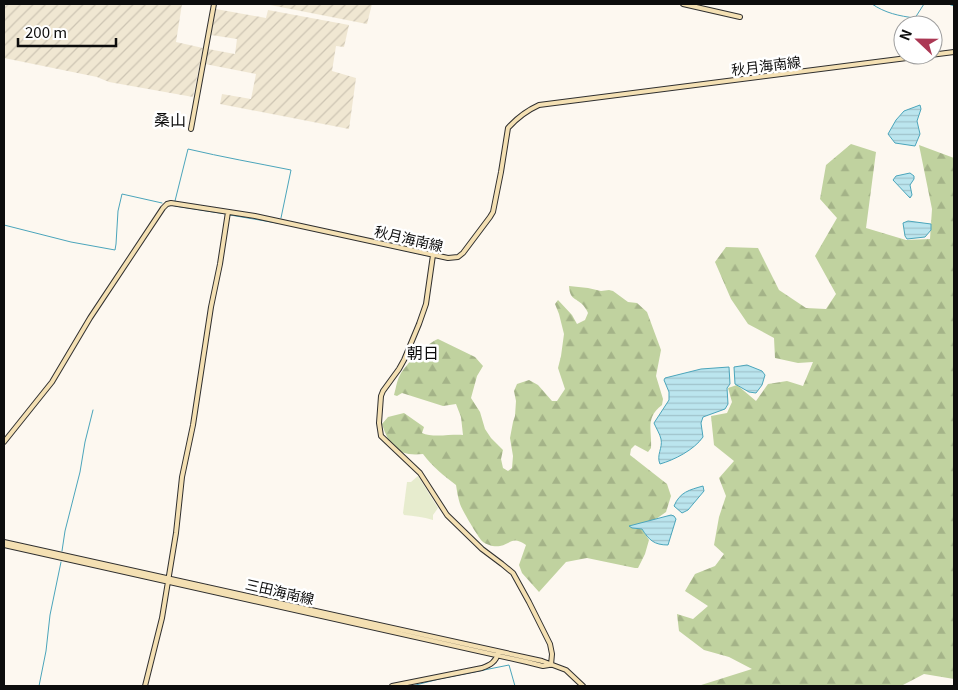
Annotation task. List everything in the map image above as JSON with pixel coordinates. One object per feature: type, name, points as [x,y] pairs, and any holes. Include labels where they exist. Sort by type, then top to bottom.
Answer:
[{"type":"main road","points":[[191,129],[214,4]]},
{"type":"main road","points":[[683,4],[740,17]]},
{"type":"main road","name":"秋月海南線","points":[[4,442],[52,382],[90,318],[166,204],[171,203],[279,221],[452,258],[464,253],[495,208],[508,128],[530,109],[539,105],[954,52]]},
{"type":"main road","points":[[146,686],[162,618],[176,533],[182,477],[193,425],[228,212]]},
{"type":"main road","points":[[433,255],[426,304],[420,324],[404,360],[383,390],[381,396],[379,422],[381,436],[420,473],[446,515],[482,549],[513,573],[550,644],[552,654],[551,665]]},
{"type":"main road","name":"三田海南線","points":[[4,544],[498,653],[544,666],[551,665],[566,670],[583,686]]},
{"type":"main road","points":[[392,686],[482,668],[492,664],[498,653]]},
{"type":"shaded area","points":[[4,4],[182,4],[176,42],[203,48],[193,97],[109,82],[97,77],[4,58]]},
{"type":"shaded area","points":[[265,4],[372,4],[367,24]]},
{"type":"shaded area","points":[[216,9],[266,18],[268,10],[349,25],[344,47],[336,46],[332,71],[356,78],[349,129],[220,104],[222,94],[251,99],[256,74],[205,64],[208,49],[235,54],[237,39],[211,35]]},
{"type":"green space","points":[[851,144],[876,152],[866,228],[906,240],[930,239],[932,209],[919,145],[954,158],[954,679],[924,674],[901,686],[698,686],[752,669],[729,657],[704,650],[679,631],[677,614],[693,619],[708,606],[685,591],[695,574],[715,566],[724,554],[714,545],[719,517],[726,496],[719,478],[734,461],[714,445],[711,416],[727,413],[732,402],[728,388],[737,385],[756,401],[768,384],[787,381],[803,386],[813,362],[798,363],[775,358],[774,338],[748,324],[731,299],[715,262],[726,247],[758,248],[779,290],[806,308],[826,309],[836,294],[815,256],[837,218],[820,199],[826,165]]},
{"type":"green space","points":[[569,286],[613,291],[628,302],[637,303],[647,312],[661,350],[656,376],[663,399],[662,405],[651,419],[651,448],[648,452],[635,445],[631,449],[630,455],[667,484],[671,496],[666,512],[656,519],[632,528],[642,529],[649,540],[638,568],[587,558],[566,562],[539,592],[522,573],[519,565],[526,545],[518,541],[512,541],[495,546],[488,545],[482,541],[462,508],[456,485],[438,471],[423,454],[407,454],[391,444],[382,424],[388,417],[404,413],[424,427],[422,433],[436,436],[463,435],[461,417],[456,404],[443,406],[402,393],[397,396],[394,395],[399,377],[407,365],[422,350],[438,339],[475,357],[483,366],[477,376],[471,398],[480,412],[485,429],[503,450],[501,459],[503,468],[508,471],[512,468],[513,456],[510,438],[515,416],[516,401],[514,391],[517,384],[529,380],[538,385],[552,401],[557,401],[565,389],[558,368],[564,334],[555,304],[558,300],[572,315],[577,324],[585,320],[588,313],[583,305],[572,296]]},
{"type":"green space","points":[[418,476],[438,508],[433,515],[433,520],[404,515],[403,513],[407,482],[411,482]]},
{"type":"water","points":[[920,105],[921,109],[917,121],[920,134],[915,146],[895,143],[888,134],[896,120],[904,111]]},
{"type":"water","points":[[910,173],[914,176],[914,179],[910,185],[912,195],[910,198],[893,180],[896,176]]},
{"type":"water","points":[[908,221],[931,224],[931,230],[925,237],[907,239],[903,223]]},
{"type":"water","points":[[747,365],[762,371],[765,375],[762,385],[756,393],[749,392],[735,384],[734,367]]},
{"type":"water","points":[[729,367],[730,384],[727,388],[728,404],[725,409],[703,417],[701,423],[703,437],[699,442],[677,457],[660,464],[661,439],[654,423],[669,400],[665,378],[701,369]]},
{"type":"water","points":[[703,486],[704,491],[688,510],[682,513],[674,506],[676,501],[689,490]]},
{"type":"water","points":[[671,515],[676,519],[668,545],[655,543],[642,529],[629,526]]},
{"type":"waterway","points":[[872,4],[892,14],[915,18],[924,4]]},
{"type":"waterway","points":[[948,4],[954,6]]},
{"type":"waterway","points":[[175,201],[188,149],[291,170],[281,218]]},
{"type":"waterway","points":[[4,225],[71,242],[115,250],[118,211],[122,194],[162,203]]},
{"type":"waterway","points":[[175,206],[226,214]]},
{"type":"waterway","points":[[230,215],[277,223]]},
{"type":"waterway","points":[[289,225],[429,256]]},
{"type":"waterway","points":[[62,551],[93,410]]},
{"type":"waterway","points":[[39,686],[46,651],[50,615],[61,562]]},
{"type":"waterway","points":[[412,686],[509,665],[515,686]]},
{"type":"district","name":"桑山","points":[[170,119]]},
{"type":"district","name":"朝日","points":[[423,352]]}]
